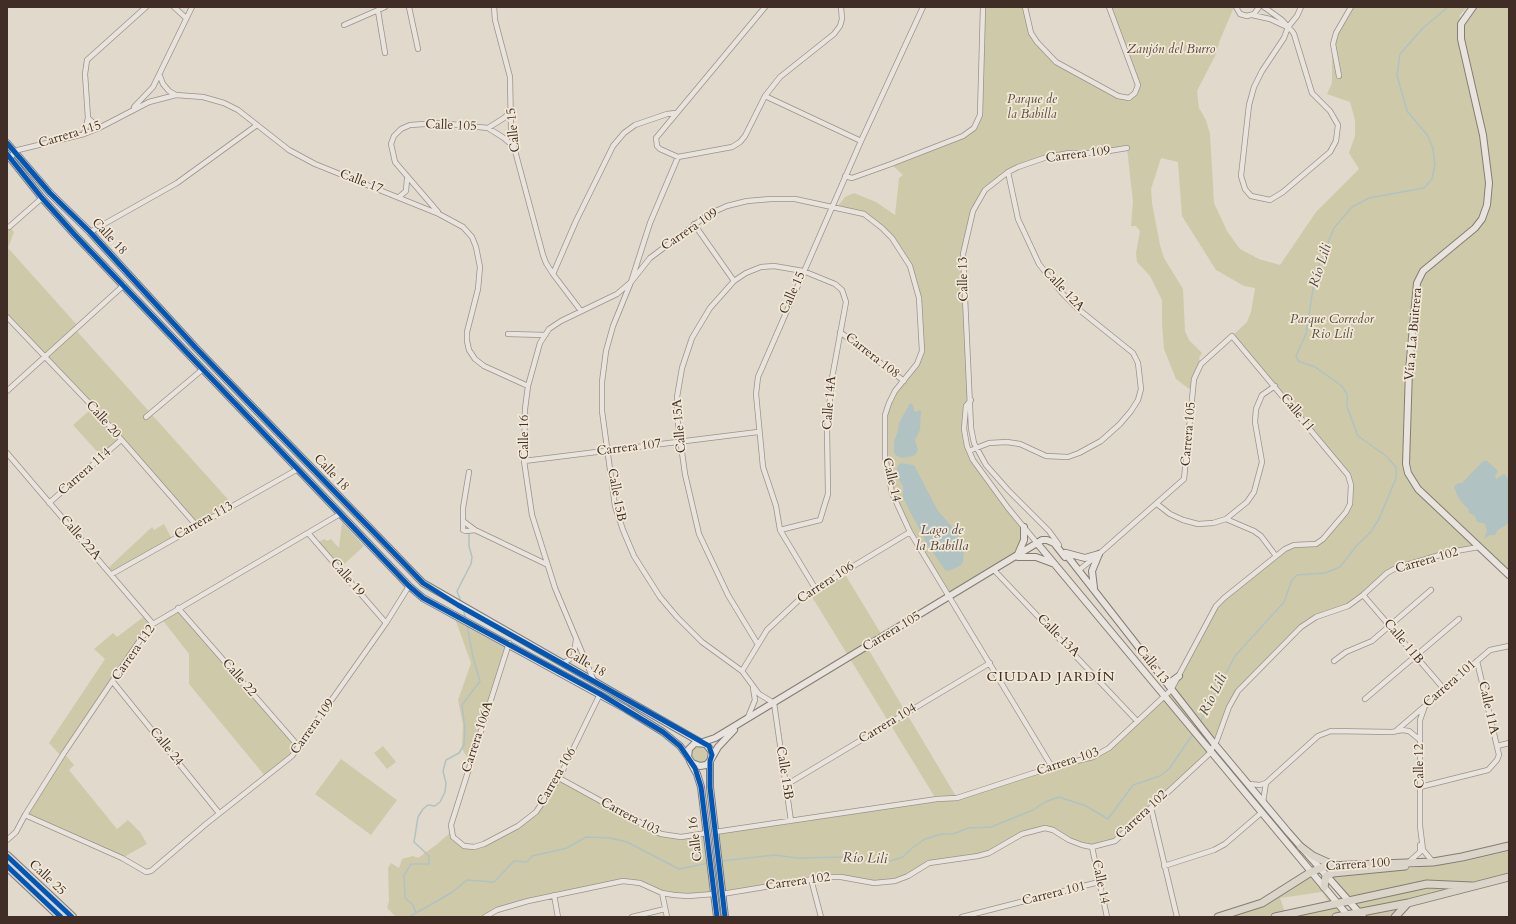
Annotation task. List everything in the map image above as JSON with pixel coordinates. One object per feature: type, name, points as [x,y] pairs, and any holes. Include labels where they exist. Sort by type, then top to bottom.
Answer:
[{"type":"highway","points":[[8,857],[14,868],[9,871]]},
{"type":"highway","name":"Calle 25","points":[[8,857],[72,917]]},
{"type":"highway","name":"Calle 25","points":[[9,871],[61,917]]},
{"type":"main road","name":"Vía a La Buitrera","points":[[1472,7],[1463,19],[1460,29],[1483,135],[1488,183],[1487,206],[1482,219],[1475,228],[1428,267],[1423,272],[1417,283],[1410,370],[1406,464],[1408,473],[1418,489],[1479,547]]},
{"type":"main road","name":"Calle 18","points":[[7,143],[50,193],[90,232],[196,348],[417,578],[430,588],[466,610],[564,663],[701,742]]},
{"type":"main road","name":"Calle 18","points":[[8,156],[42,198],[409,586],[423,598],[600,694],[663,732],[680,746],[689,759]]},
{"type":"main road","points":[[1015,558],[1022,547],[1025,534],[1024,527]]},
{"type":"main road","points":[[1037,543],[1044,540],[1051,541],[1065,557],[1070,560]]},
{"type":"main road","name":"Calle 13","points":[[1037,543],[1348,916]]},
{"type":"main road","name":"Carrera 105","points":[[701,742],[715,738],[1015,558],[1037,543]]},
{"type":"main road","points":[[1479,547],[1509,575]]},
{"type":"main road","points":[[1065,553],[1085,558],[1100,554]]},
{"type":"main road","name":"Calle 13","points":[[1065,553],[1202,729],[1301,847],[1361,915]]},
{"type":"main road","points":[[1096,593],[1092,584],[1092,571],[1100,554]]},
{"type":"main road","points":[[1015,558],[1036,557],[1055,565]]},
{"type":"main road","points":[[1065,575],[1075,574],[1078,570]]},
{"type":"main road","points":[[1164,680],[1171,682],[1179,676]]},
{"type":"main road","name":"Carrera 105","points":[[711,759],[724,739],[745,720]]},
{"type":"main road","points":[[701,742],[711,748],[711,759],[700,766],[689,759],[689,748],[692,745],[701,742]]},
{"type":"main road","name":"Calle 16","points":[[689,759],[697,774],[701,787],[717,917]]},
{"type":"main road","name":"Calle 16","points":[[711,759],[710,787],[725,917]]},
{"type":"main road","name":"Carrera 100","points":[[1218,917],[1262,903],[1319,868],[1333,865],[1410,861],[1433,862],[1509,846]]},
{"type":"main road","points":[[1301,847],[1316,858],[1333,865]]},
{"type":"main road","points":[[1324,887],[1326,876],[1333,873],[1410,866],[1423,862]]},
{"type":"main road","points":[[1336,917],[1361,915],[1509,877]]},
{"type":"main road","points":[[1275,917],[1427,884],[1472,886]]},
{"type":"main road","points":[[1395,917],[1408,903]]},
{"type":"street","points":[[84,134],[88,118],[85,74],[87,60],[146,7]]},
{"type":"street","points":[[174,7],[186,18]]},
{"type":"street","points":[[131,110],[153,87],[160,76],[166,58],[192,7]]},
{"type":"street","points":[[344,25],[385,7]]},
{"type":"street","points":[[409,7],[418,49]]},
{"type":"street","name":"Calle 15","points":[[494,7],[495,20],[510,77],[514,147],[543,255],[553,274],[581,311]]},
{"type":"street","points":[[765,7],[656,138],[656,142],[660,149],[678,157],[732,147],[740,142],[745,136],[765,96],[780,77],[834,34],[840,26],[842,19],[841,7]]},
{"type":"street","name":"Calle 15","points":[[815,588],[780,530],[776,506],[763,468],[758,432],[756,394],[758,377],[861,140],[923,7]]},
{"type":"street","points":[[845,176],[852,178],[891,164],[963,136],[974,128],[980,115],[983,7]]},
{"type":"street","points":[[1025,7],[1031,33],[1037,42],[1056,62],[1118,96],[1129,98],[1135,93],[1138,85],[1109,7]]},
{"type":"street","points":[[1236,7],[1240,14],[1270,19],[1288,27]]},
{"type":"street","points":[[1252,15],[1259,7]]},
{"type":"street","points":[[1264,7],[1288,27],[1297,40],[1312,93],[1334,117],[1338,124],[1338,135],[1330,152],[1283,192],[1270,200],[1264,200],[1251,196],[1245,189],[1241,176],[1249,104],[1254,87],[1262,70],[1284,38],[1288,27],[1297,16],[1301,7]]},
{"type":"street","points":[[1339,76],[1333,44],[1336,34],[1351,7]]},
{"type":"street","points":[[378,11],[385,53]]},
{"type":"street","points":[[160,76],[162,84],[176,95]]},
{"type":"street","name":"Carrera 115","points":[[8,156],[18,150],[84,134],[99,128],[131,110],[150,102],[176,95]]},
{"type":"street","name":"Calle 17","points":[[176,95],[203,97],[224,103],[238,110],[289,150],[315,164],[439,214],[463,227],[472,237],[480,267],[478,289],[467,332],[469,350],[484,366],[528,386]]},
{"type":"street","points":[[765,96],[861,140]]},
{"type":"street","name":"Calle 105","points":[[488,128],[504,118],[511,111]]},
{"type":"street","points":[[553,274],[576,221],[613,146],[624,133],[635,125],[676,113]]},
{"type":"street","points":[[88,118],[99,128]]},
{"type":"street","name":"Calle 105","points":[[439,214],[395,162],[391,152],[391,144],[394,136],[401,129],[410,125],[439,123],[488,128],[504,138],[514,147]]},
{"type":"street","points":[[90,232],[177,183],[257,125]]},
{"type":"street","name":"Carrera 109","points":[[1008,172],[1044,158],[1069,153],[1096,153],[1127,148]]},
{"type":"street","points":[[631,282],[650,223],[678,157]]},
{"type":"street","name":"Calle 12A","points":[[976,448],[989,443],[1007,442],[1020,444],[1037,453],[1050,457],[1068,457],[1101,441],[1120,424],[1138,400],[1141,389],[1141,376],[1133,353],[1072,303],[1039,264],[1018,219],[1008,172]]},
{"type":"street","name":"Calle 13","points":[[1008,172],[985,190],[973,211],[963,254],[971,400],[971,428],[976,448],[981,457],[1003,485],[1049,531],[1065,553]]},
{"type":"street","points":[[399,197],[406,191],[408,179]]},
{"type":"street","points":[[10,227],[42,198]]},
{"type":"street","name":"Carrera 109","points":[[631,282],[650,258],[694,224],[715,211],[728,206],[747,201],[770,199],[795,199],[833,206]]},
{"type":"street","name":"Calle 14","points":[[833,206],[864,214],[872,218],[892,238],[910,266],[919,298],[922,351],[917,364],[888,403],[885,415],[885,457],[892,493],[910,532],[1052,767]]},
{"type":"street","points":[[694,224],[734,281]]},
{"type":"street","name":"Calle 15A","points":[[757,643],[728,595],[699,534],[685,474],[677,416],[676,397],[682,368],[692,338],[706,314],[734,281],[746,273],[767,266],[803,271]]},
{"type":"street","name":"Calle 14A","points":[[780,530],[820,520],[826,501],[829,486],[827,429],[832,378],[846,302],[842,290],[835,284],[803,271]]},
{"type":"street","name":"Calle 16","points":[[594,680],[555,588],[546,564],[532,515],[524,461],[525,409],[528,386],[535,357],[545,335],[549,330],[561,321],[608,299],[631,282]]},
{"type":"street","name":"Calle 15B","points":[[631,282],[613,326],[606,351],[602,382],[602,411],[615,506],[623,530],[645,575],[660,597],[702,642],[742,670],[758,694],[774,703],[791,822]]},
{"type":"street","points":[[7,391],[124,285]]},
{"type":"street","name":"Calle 20","points":[[7,317],[93,408],[196,525]]},
{"type":"street","name":"Carrera 108","points":[[840,332],[904,381]]},
{"type":"street","points":[[508,334],[545,335]]},
{"type":"street","name":"Calle 11","points":[[1232,336],[1348,475],[1352,486],[1352,494]]},
{"type":"street","name":"Carrera 105","points":[[1078,570],[1100,554],[1158,504],[1184,479],[1194,379],[1206,358],[1232,336]]},
{"type":"street","points":[[146,417],[203,369]]},
{"type":"street","points":[[1158,504],[1170,514],[1184,520],[1206,523],[1226,519],[1248,502],[1254,492],[1262,462],[1255,422],[1256,409],[1262,395],[1275,386]]},
{"type":"street","name":"Calle 13","points":[[971,400],[966,406],[964,416],[965,434],[969,451],[977,466],[1037,543]]},
{"type":"street","name":"Carrera 107","points":[[524,461],[758,432]]},
{"type":"street","name":"Carrera 114","points":[[49,503],[121,440]]},
{"type":"street","points":[[969,451],[976,448]]},
{"type":"street","name":"Calle 22A","points":[[7,453],[112,574],[153,624]]},
{"type":"street","name":"Carrera 113","points":[[112,574],[196,525],[298,469]]},
{"type":"street","points":[[469,472],[463,508],[466,523],[463,530],[466,532],[475,530]]},
{"type":"street","name":"Carrera 103","points":[[715,832],[791,822],[937,799],[957,798],[1052,767],[1098,754],[1109,748],[1137,720],[1165,697],[1171,690],[1216,606],[1276,556],[1294,545],[1309,546],[1323,539],[1346,512],[1352,494]]},
{"type":"street","name":"Carrera 112","points":[[7,840],[16,832],[25,815],[114,682],[140,640],[153,624],[340,514]]},
{"type":"street","points":[[1226,519],[1254,531],[1261,536],[1276,556]]},
{"type":"street","points":[[466,523],[475,530],[546,564]]},
{"type":"street","name":"Carrera 106","points":[[742,670],[757,643],[784,613],[802,597],[910,532]]},
{"type":"street","name":"Calle 19","points":[[308,533],[386,623]]},
{"type":"street","name":"Carrera 102","points":[[722,894],[825,876],[874,883],[895,881],[908,876],[929,864],[990,853],[1022,834],[1045,828],[1053,830],[1069,840],[1092,847],[1115,841],[1211,752],[1229,707],[1238,691],[1301,627],[1316,617],[1348,606],[1363,595],[1387,573],[1396,568],[1450,552],[1479,547]]},
{"type":"street","name":"Calle 13A","points":[[994,570],[1137,720]]},
{"type":"street","name":"Carrera 109","points":[[25,815],[122,858],[146,872],[151,871],[219,813],[292,756],[300,748],[386,623],[409,586]]},
{"type":"street","points":[[1334,661],[1346,652],[1372,641],[1431,590]]},
{"type":"street","name":"Calle 11B","points":[[1363,595],[1415,658],[1444,689]]},
{"type":"street","name":"Calle 22","points":[[178,608],[300,748]]},
{"type":"street","points":[[1365,699],[1459,619]]},
{"type":"street","name":"Calle 16","points":[[564,663],[574,656],[576,650],[576,636]]},
{"type":"street","name":"Carrera 106A","points":[[451,832],[451,825],[463,784],[509,644]]},
{"type":"street","name":"Carrera 101","points":[[1396,731],[1490,650],[1509,646]]},
{"type":"street","name":"Calle 11A","points":[[1420,787],[1488,770],[1499,755],[1477,661]]},
{"type":"street","name":"Carrera 104","points":[[786,785],[990,663]]},
{"type":"street","name":"Calle 24","points":[[114,682],[219,813]]},
{"type":"street","points":[[745,720],[753,707],[755,700],[753,686]]},
{"type":"street","name":"Carrera 106","points":[[451,832],[458,842],[464,846],[474,847],[484,844],[527,820],[543,803],[559,778],[600,694]]},
{"type":"street","name":"Calle 12","points":[[1425,706],[1420,720],[1420,826],[1423,850],[1433,862]]},
{"type":"street","points":[[1249,784],[1260,785],[1266,782],[1324,733],[1409,731],[1420,740]]},
{"type":"street","points":[[1497,746],[1509,743]]},
{"type":"street","name":"Carrera 103","points":[[559,778],[661,834],[681,837],[707,833]]},
{"type":"street","points":[[1263,802],[1266,782]]},
{"type":"street","points":[[1151,808],[1177,917]]},
{"type":"street","points":[[1164,866],[1214,850],[1225,844],[1261,813]]},
{"type":"street","name":"Calle 12","points":[[1410,861],[1420,851],[1420,826]]},
{"type":"street","name":"Calle 14","points":[[1092,847],[1108,917]]},
{"type":"street","points":[[811,879],[821,917]]},
{"type":"street","points":[[484,917],[498,910],[554,895],[623,881],[640,883],[662,893],[688,896],[714,894]]},
{"type":"street","name":"Carrera 101","points":[[962,917],[1100,882]]},
{"type":"street","points":[[662,893],[667,917]]},
{"type":"street","points":[[554,895],[558,917]]},
{"type":"street","points":[[632,917],[666,909]]},
{"type":"green space","points":[[983,7],[1025,7],[1031,33],[1056,62],[1118,96],[1129,98],[1135,93],[1138,85],[1109,7],[1234,7],[1215,56],[1197,91],[1199,108],[1206,120],[1210,134],[1214,203],[1227,231],[1240,249],[1259,259],[1280,265],[1316,212],[1359,169],[1349,153],[1355,136],[1355,120],[1350,102],[1327,94],[1332,83],[1332,41],[1351,7],[1467,7],[1459,16],[1463,19],[1473,7],[1509,7],[1509,575],[1479,547],[1450,552],[1396,568],[1348,606],[1307,622],[1238,691],[1211,752],[1123,835],[1106,844],[1082,845],[1053,830],[1034,830],[989,853],[929,863],[908,876],[885,883],[841,877],[722,894],[715,832],[936,799],[809,592],[843,571],[883,637],[867,647],[957,798],[1093,757],[1109,748],[1165,697],[1216,606],[1294,545],[1316,544],[1346,512],[1352,494],[1348,475],[1232,336],[1247,322],[1251,312],[1255,288],[1244,286],[1216,270],[1182,216],[1178,162],[1161,158],[1151,189],[1152,203],[1164,258],[1183,289],[1185,331],[1189,340],[1202,353],[1199,358],[1201,364],[1193,392],[1176,379],[1164,349],[1162,300],[1150,276],[1137,262],[1136,253],[1140,231],[1136,226],[1131,226],[1133,202],[1127,148],[1069,153],[1018,167],[985,190],[973,211],[963,254],[971,400],[964,416],[969,451],[1024,527],[1019,553],[949,597],[902,518],[889,483],[884,429],[889,403],[917,364],[922,351],[916,283],[902,252],[872,218],[837,207],[845,197],[854,193],[876,202],[895,215],[899,178],[903,175],[891,164],[963,136],[974,128],[980,115]]},
{"type":"green space","points":[[7,224],[14,232],[8,248],[78,326],[75,329],[233,505],[196,525],[121,440],[102,457],[73,425],[92,408],[7,317]]},
{"type":"green space","points":[[342,522],[364,546],[341,567],[318,542],[325,539],[327,541],[331,539],[339,548]]},
{"type":"green space","points":[[164,524],[172,539],[112,574],[107,569],[152,527],[154,530]]},
{"type":"green space","points":[[178,608],[300,748],[265,776],[189,684],[189,654],[161,618]]},
{"type":"green space","points":[[453,613],[509,643],[471,763],[462,749],[463,724],[458,700],[471,663]]},
{"type":"green space","points":[[146,615],[153,624],[64,753],[74,765],[69,770],[117,829],[128,820],[140,832],[147,844],[122,858],[25,815],[62,757],[49,743],[105,659],[94,649],[113,633],[117,637]]},
{"type":"green space","points":[[700,742],[712,751],[706,765],[692,763],[689,749]]},
{"type":"green space","points":[[383,746],[396,762],[387,769],[374,753]]},
{"type":"green space","points":[[341,759],[397,800],[371,835],[315,794]]},
{"type":"green space","points":[[559,778],[661,834],[671,837],[707,833],[714,894],[674,895],[632,881],[528,901],[485,917],[396,917],[387,908],[389,901],[388,868],[391,863],[399,868],[402,859],[413,856],[418,858],[451,832],[458,842],[474,847],[527,820]]},
{"type":"green space","points":[[1509,851],[1509,877],[1408,903],[1395,917],[1363,917],[1328,878],[1462,862]]},
{"type":"green space","points":[[1311,872],[1349,917],[1218,917],[1251,908]],"holes":[[[1322,892],[1329,902],[1285,912],[1280,898]]]},
{"type":"water","points":[[910,403],[913,405],[914,411],[921,411],[920,430],[915,440],[918,450],[914,456],[903,458],[894,453],[894,441],[899,423]]},
{"type":"water","points":[[1483,461],[1487,461],[1498,471],[1495,476],[1496,479],[1504,474],[1509,479],[1509,523],[1498,530],[1495,535],[1490,535],[1484,539],[1487,531],[1485,524],[1477,522],[1475,516],[1469,513],[1468,508],[1458,497],[1454,487],[1458,483],[1462,483]]},
{"type":"water","name":"Lago de la Babilla","points":[[900,463],[914,465],[938,511],[956,531],[964,550],[963,562],[960,566],[949,571],[945,570],[927,544],[903,498],[903,486],[896,475],[897,468]]},
{"type":"waterway","name":"Río Lili","points":[[1200,722],[1235,656],[1284,602],[1292,580],[1297,575],[1325,573],[1340,567],[1357,545],[1370,533],[1379,519],[1396,478],[1396,467],[1385,455],[1358,436],[1347,407],[1347,394],[1342,386],[1315,367],[1298,361],[1296,356],[1306,334],[1315,276],[1334,228],[1352,207],[1369,198],[1424,188],[1432,179],[1435,164],[1433,149],[1428,136],[1407,111],[1397,75],[1400,54],[1423,28],[1448,7]]},
{"type":"waterway","points":[[461,602],[457,591],[471,564],[472,557],[469,546],[469,533]]},
{"type":"waterway","points":[[463,608],[466,620]]},
{"type":"waterway","points":[[416,913],[413,905],[405,898],[404,875],[411,864],[429,864],[429,856],[414,842],[418,817],[423,809],[428,805],[435,806],[440,802],[445,792],[446,783],[443,771],[446,760],[459,753],[464,745],[465,729],[462,705],[480,681],[473,657],[467,625]]},
{"type":"waterway","name":"Río Lili","points":[[721,861],[775,855],[797,858],[843,857],[869,862],[890,861],[903,857],[912,848],[925,839],[941,834],[953,834],[968,828],[991,827],[1033,810],[1045,802],[1059,797],[1086,806],[1108,819],[1133,785],[1160,776],[1169,769],[1193,734]]},
{"type":"waterway","name":"Río Lili","points":[[409,917],[451,893],[467,880],[494,882],[514,861],[527,862],[532,856],[567,848],[586,837],[610,838],[627,842],[679,869],[709,863]]},
{"type":"cycle path","points":[[7,143],[50,193],[90,232],[196,348],[423,583],[458,605],[709,746],[712,755],[710,761],[710,787],[725,917]]},
{"type":"cycle path","points":[[7,154],[42,198],[75,235],[409,586],[423,598],[600,694],[663,732],[680,746],[695,768],[701,787],[717,917]]},
{"type":"cycle path","points":[[7,856],[72,917]]},
{"type":"cycle path","points":[[7,866],[61,917]]},
{"type":"district","name":"CIUDAD JARDÍN","points":[[1051,678]]},
{"type":"park label","name":"Zanjón del Burro","points":[[1171,50]]},
{"type":"park label","name":"Parque de la Babilla","points":[[1032,108]]},
{"type":"park label","name":"Parque Corredor Rio Lili","points":[[1332,328]]}]
